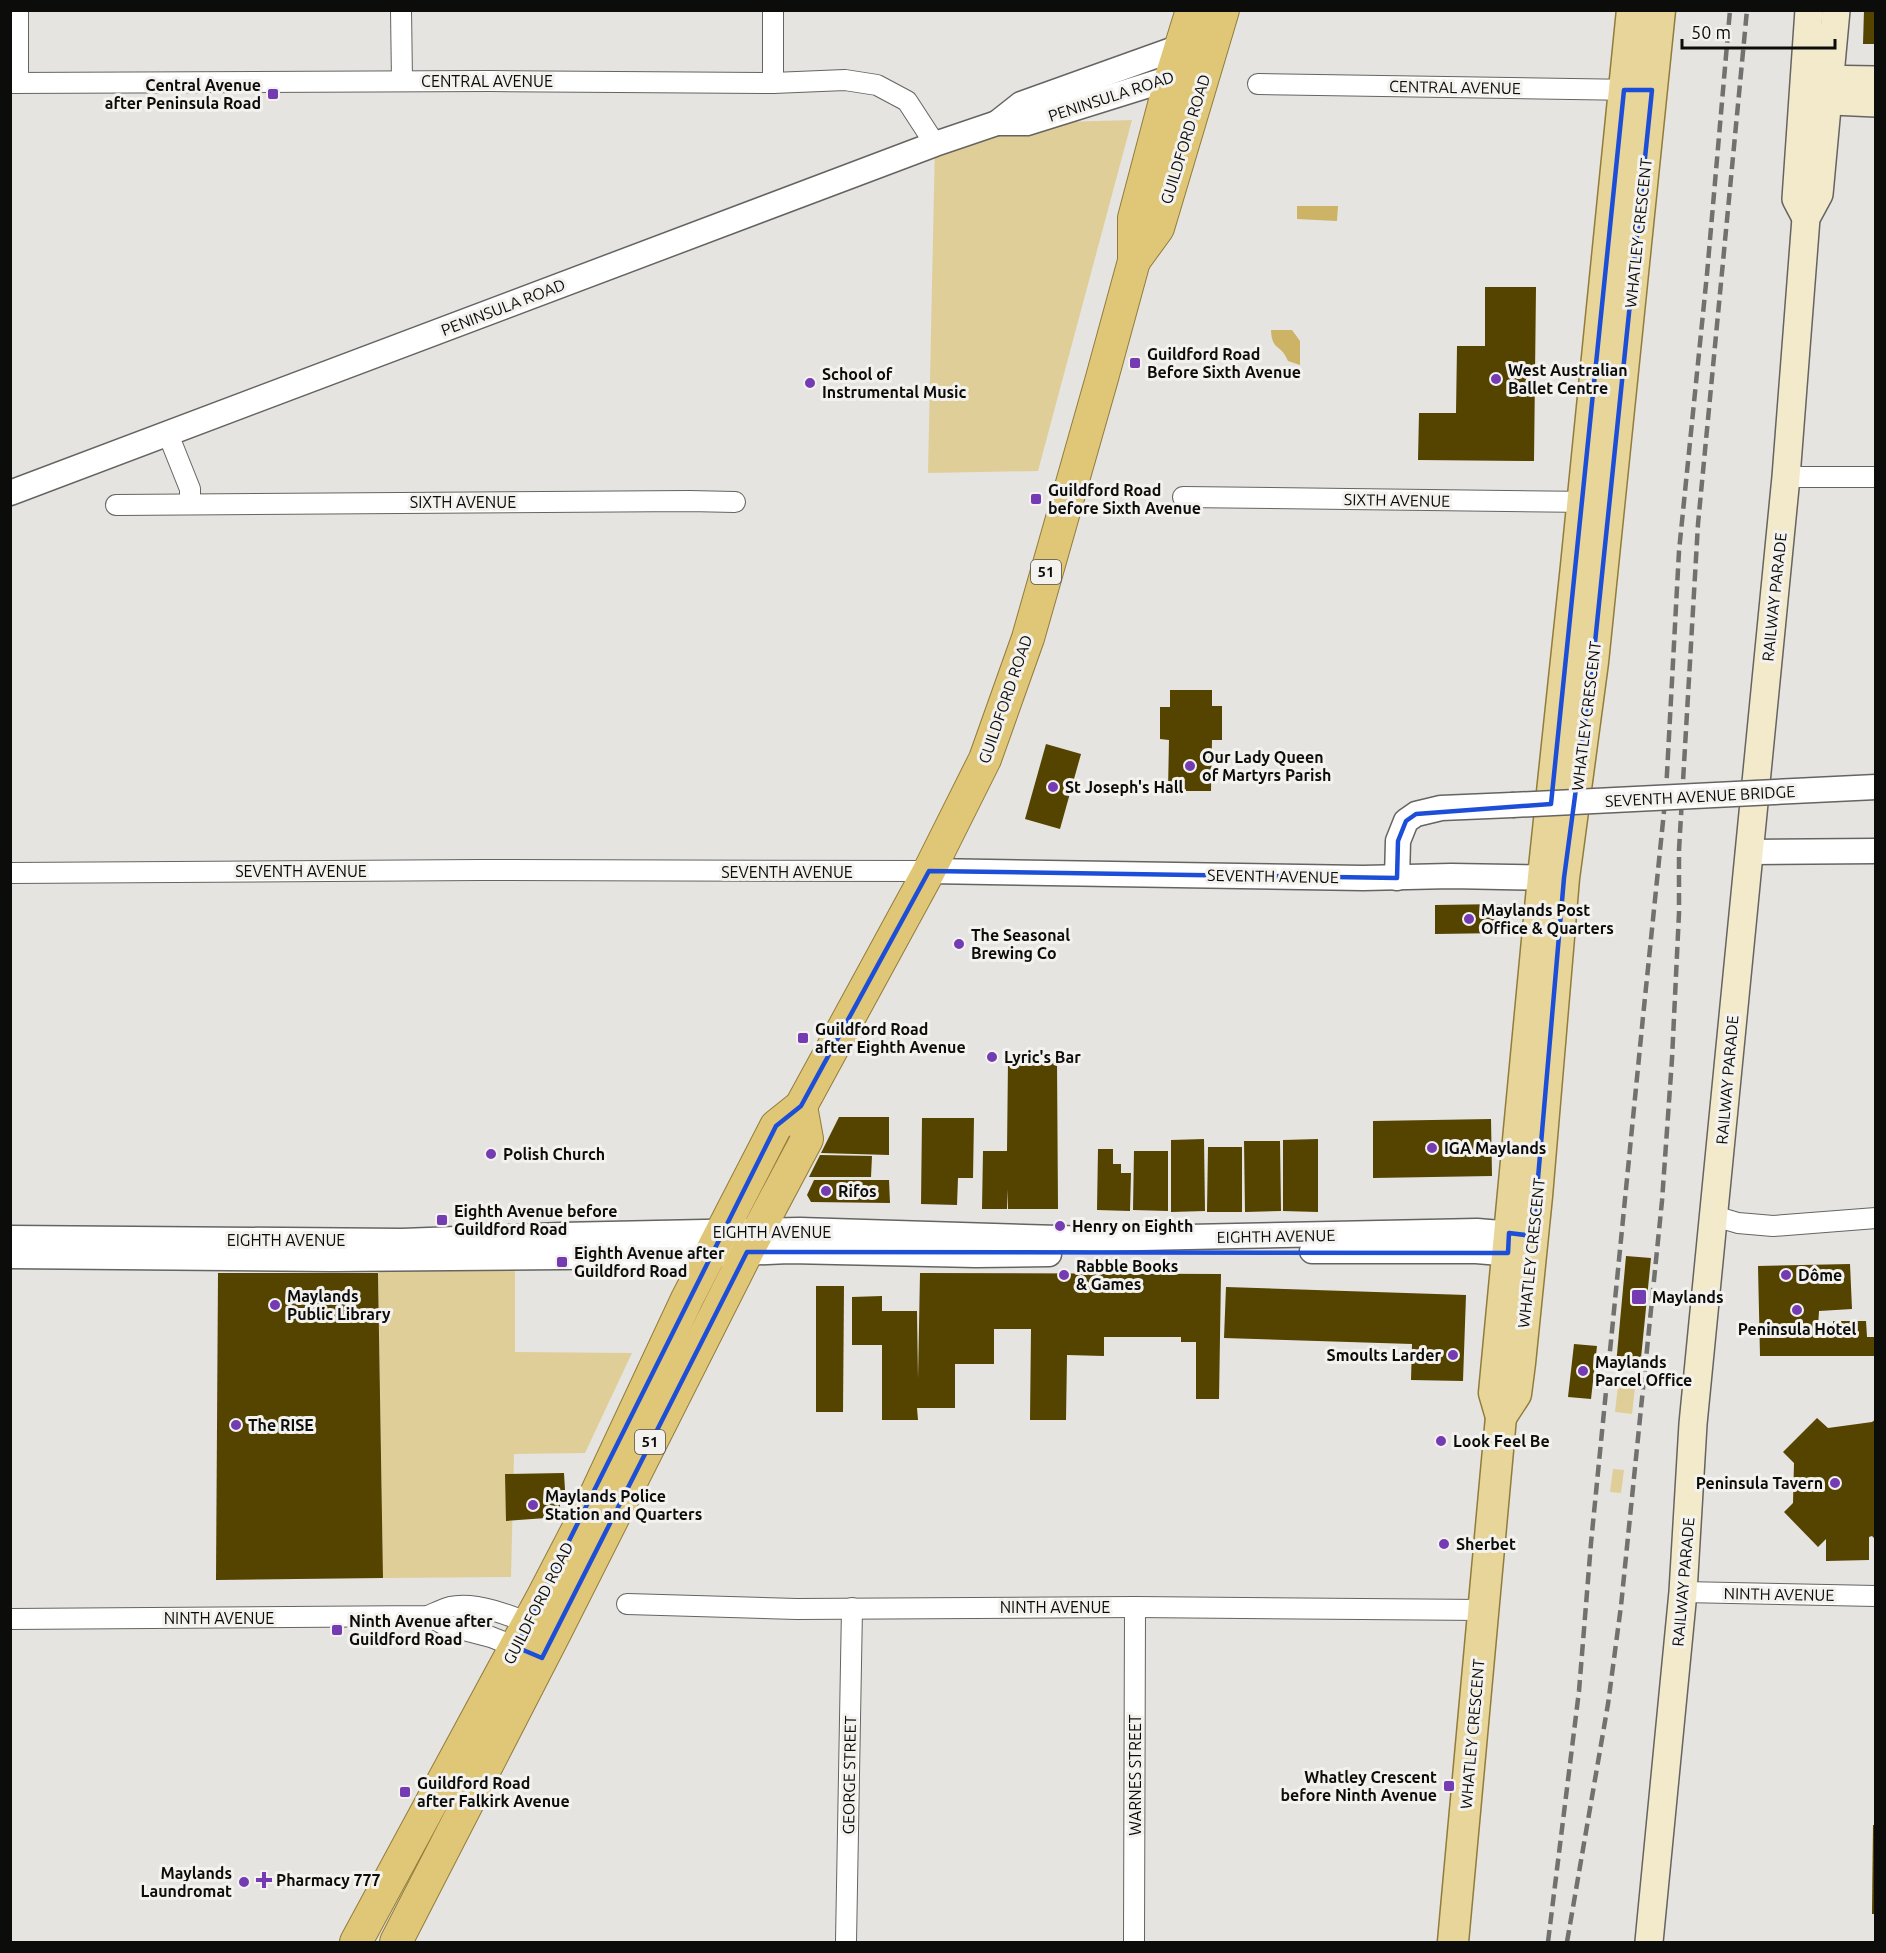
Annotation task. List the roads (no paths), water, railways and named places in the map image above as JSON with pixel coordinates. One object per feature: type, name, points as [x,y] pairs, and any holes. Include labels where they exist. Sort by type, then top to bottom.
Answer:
[{"type":"highway","name":"GUILDFORD ROAD","points":[[396,1942],[536,1640],[595,1496],[687,1299],[776,1126],[801,1106],[929,871],[986,759],[1028,638],[1102,378],[1134,261],[1134,218],[1192,10]]},
{"type":"highway","name":"GUILDFORD ROAD","points":[[1134,261],[1158,228],[1223,10]]},
{"type":"highway","name":"GUILDFORD ROAD","points":[[356,1942],[536,1640],[753,1241],[807,1139],[801,1106]]},
{"type":"main road","name":"WHATLEY CRESCENT","points":[[1632,10],[1638,90]]},
{"type":"main road","name":"WHATLEY CRESCENT","points":[[1453,1942],[1500,1417],[1494,1393],[1521,1244],[1553,878],[1596,502],[1638,90],[1660,10]]},
{"type":"main road","name":"RAILWAY PARADE","points":[[1649,1942],[1683,1592],[1693,1424],[1786,477],[1806,218],[1819,194],[1817,89],[1809,10]]},
{"type":"main road","name":"RAILWAY PARADE","points":[[1817,89],[1836,10]]},
{"type":"main road","points":[[1817,89],[1875,80]]},
{"type":"main road","points":[[1817,89],[1875,103]]},
{"type":"street","points":[[14,83],[18,10]]},
{"type":"street","points":[[401,10],[402,81]]},
{"type":"street","points":[[773,10],[773,83]]},
{"type":"street","name":"PENINSULA ROAD","points":[[10,493],[935,144],[997,123],[1027,123],[1172,78],[1186,72],[1214,44]]},
{"type":"street","name":"PENINSULA ROAD","points":[[997,123],[1021,104],[1180,47]]},
{"type":"street","name":"CENTRAL AVENUE","points":[[14,83],[402,81],[773,83],[845,80],[877,85],[907,101],[935,144]]},
{"type":"street","name":"CENTRAL AVENUE","points":[[1258,84],[1638,90]]},
{"type":"street","points":[[168,434],[190,489],[190,503]]},
{"type":"street","points":[[1786,477],[1875,477]]},
{"type":"street","name":"SIXTH AVENUE","points":[[1183,497],[1596,502]]},
{"type":"street","name":"SIXTH AVENUE","points":[[116,504],[735,502]]},
{"type":"street","name":"SEVENTH AVENUE BRIDGE","points":[[1397,878],[1398,841],[1406,821],[1416,814],[1442,808],[1875,787]]},
{"type":"street","points":[[1748,852],[1875,851]]},
{"type":"street","name":"SEVENTH AVENUE","points":[[10,873],[468,870],[929,871],[1553,878]]},
{"type":"street","points":[[1714,1216],[1738,1223],[1773,1226],[1875,1218]]},
{"type":"street","name":"EIGHTH AVENUE","points":[[10,1256],[515,1258],[753,1241],[800,1230],[1093,1239],[1477,1232],[1521,1244]]},
{"type":"street","name":"EIGHTH AVENUE","points":[[10,1238],[717,1243]]},
{"type":"street","name":"NINTH AVENUE","points":[[1683,1592],[1875,1596]]},
{"type":"street","name":"NINTH AVENUE","points":[[627,1604],[797,1609],[1135,1607],[1483,1610]]},
{"type":"street","name":"NINTH AVENUE","points":[[10,1619],[428,1616],[451,1607],[468,1606],[492,1610],[536,1640]]},
{"type":"street","name":"WARNES STREET","points":[[1134,1942],[1135,1607]]},
{"type":"street","name":"GEORGE STREET","points":[[846,1942],[852,1608]]},
{"type":"street","name":"NINTH AVENUE","points":[[428,1616],[445,1625],[467,1630],[536,1640]]},
{"type":"railway","points":[[1548,1942],[1579,1691],[1591,1543],[1666,792],[1679,551],[1707,274],[1730,10]]},
{"type":"railway","points":[[1567,1942],[1608,1704],[1621,1606],[1662,1201],[1672,1059],[1679,913],[1679,850],[1698,524],[1747,10]]},
{"type":"place","name":"Central Avenue after Peninsula Road","points":[[273,94]]},
{"type":"place","name":"Guildford Road Before Sixth Avenue","points":[[1135,363]]},
{"type":"place","name":"West Australian Ballet Centre","points":[[1496,379]]},
{"type":"place","name":"School of Instrumental Music","points":[[810,383]]},
{"type":"place","name":"Guildford Road before Sixth Avenue","points":[[1036,499]]},
{"type":"place","name":"Our Lady Queen of Martyrs Parish","points":[[1190,766]]},
{"type":"place","name":"St Joseph's Hall","points":[[1053,787]]},
{"type":"place","name":"Maylands Post Office & Quarters","points":[[1469,919]]},
{"type":"place","name":"The Seasonal Brewing Co","points":[[959,944]]},
{"type":"place","name":"Guildford Road after Eighth Avenue","points":[[803,1038]]},
{"type":"place","name":"Lyric's Bar","points":[[992,1057]]},
{"type":"place","name":"IGA Maylands","points":[[1432,1148]]},
{"type":"place","name":"Polish Church","points":[[491,1154]]},
{"type":"place","name":"Rifos","points":[[826,1191]]},
{"type":"place","name":"Eighth Avenue before Guildford Road","points":[[442,1220]]},
{"type":"place","name":"Henry on Eighth","points":[[1060,1226]]},
{"type":"place","name":"Eighth Avenue after Guildford Road","points":[[562,1262]]},
{"type":"place","name":"Rabble Books & Games","points":[[1064,1275]]},
{"type":"place","name":"Dôme","points":[[1786,1275]]},
{"type":"place","name":"Maylands","points":[[1639,1297]]},
{"type":"place","name":"Maylands Public Library","points":[[275,1305]]},
{"type":"place","name":"Peninsula Hotel","points":[[1797,1310]]},
{"type":"place","name":"Smoults Larder","points":[[1453,1355]]},
{"type":"place","name":"Maylands Parcel Office","points":[[1583,1371]]},
{"type":"place","name":"The RISE","points":[[236,1425]]},
{"type":"place","name":"Look Feel Be","points":[[1441,1441]]},
{"type":"place","name":"Peninsula Tavern","points":[[1835,1483]]},
{"type":"place","name":"Maylands Police Station and Quarters","points":[[533,1505]]},
{"type":"place","name":"Sherbet","points":[[1444,1544]]},
{"type":"place","name":"Ninth Avenue after Guildford Road","points":[[337,1630]]},
{"type":"place","name":"Whatley Crescent before Ninth Avenue","points":[[1449,1786]]},
{"type":"place","name":"Guildford Road after Falkirk Avenue","points":[[405,1792]]},
{"type":"place","name":"Pharmacy 777","points":[[264,1880]]},
{"type":"place","name":"Maylands Laundromat","points":[[244,1882]]}]
